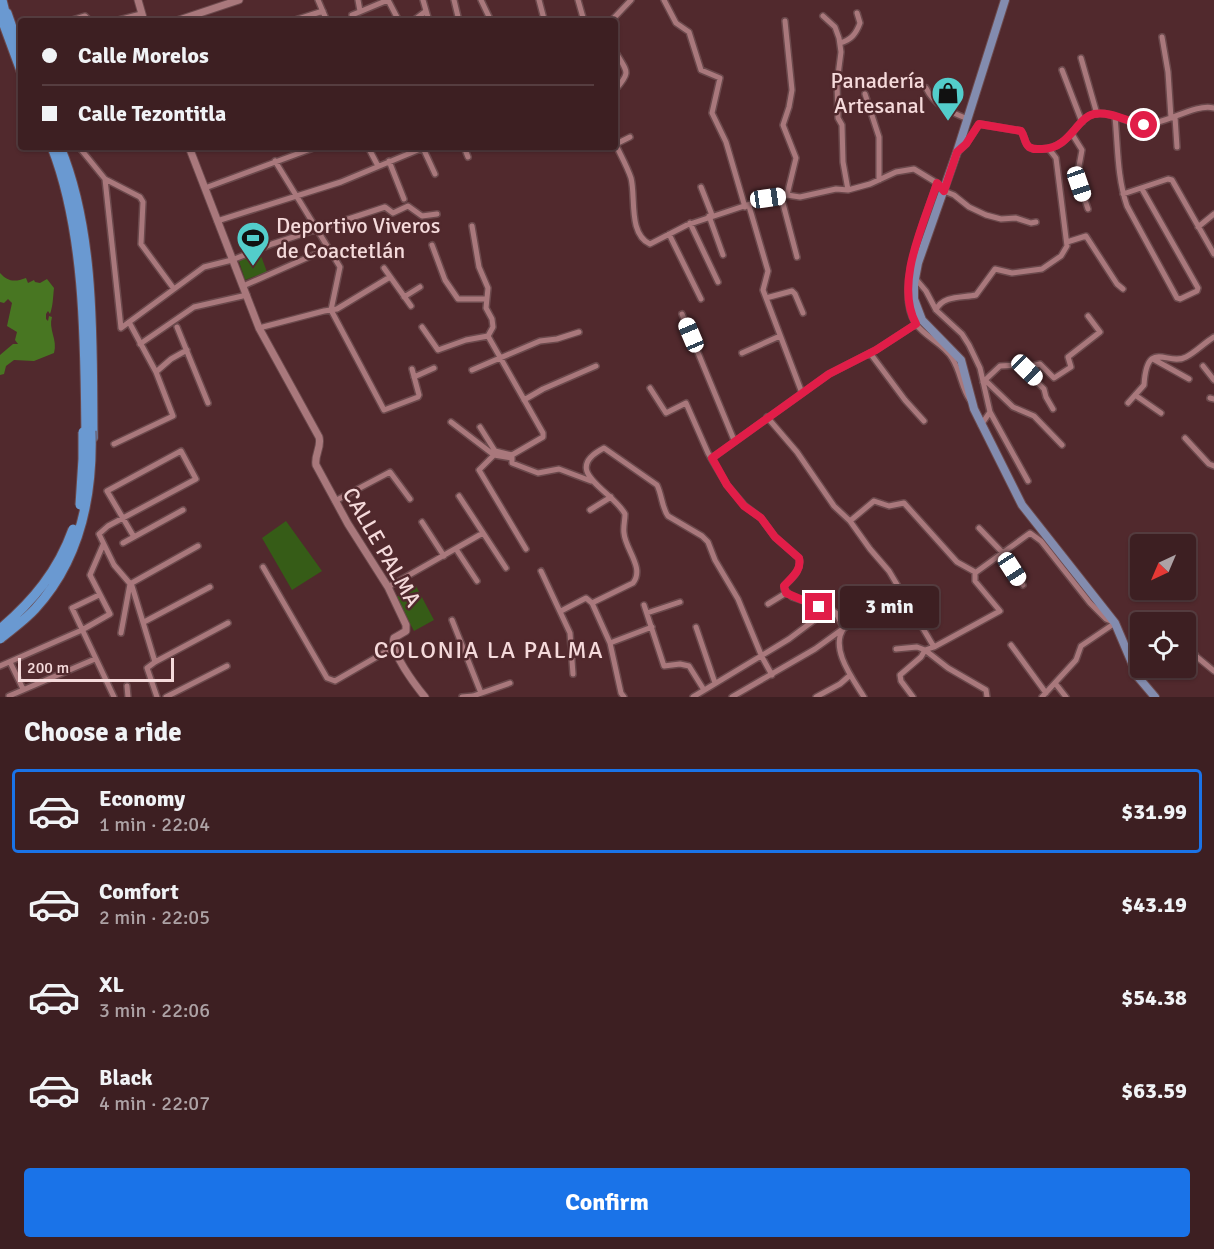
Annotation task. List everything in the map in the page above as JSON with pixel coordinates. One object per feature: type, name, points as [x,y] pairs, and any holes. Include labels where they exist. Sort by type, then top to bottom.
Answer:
[{"type":"highway","points":[[3,0],[18,46]]},
{"type":"highway","points":[[0,14],[18,64]]},
{"type":"highway","points":[[0,21],[18,65]]},
{"type":"highway","points":[[0,631],[28,603],[53,572],[66,550],[81,500],[82,396],[73,234],[63,182],[53,150]]},
{"type":"highway","points":[[0,640],[34,610],[59,577],[72,553],[87,502],[91,478],[86,275],[78,211],[61,150]]},
{"type":"main road","points":[[1005,0],[968,119],[928,232],[913,292],[919,313],[929,328],[961,360],[971,401],[981,425],[1022,505],[1115,623],[1138,677],[1155,697]]},
{"type":"street","points":[[185,18],[239,0]]},
{"type":"street","points":[[318,0],[326,18]]},
{"type":"street","points":[[358,0],[360,11]]},
{"type":"street","points":[[352,15],[388,0],[397,18]]},
{"type":"street","points":[[423,0],[428,18]]},
{"type":"street","points":[[454,0],[458,18]]},
{"type":"street","points":[[481,0],[490,18]]},
{"type":"street","points":[[539,0],[544,18]]},
{"type":"street","points":[[578,0],[583,18]]},
{"type":"street","points":[[614,18],[631,0]]},
{"type":"street","points":[[664,0],[676,23],[689,32],[701,70],[720,78],[712,113],[726,142],[768,271],[763,285],[766,298],[802,393]]},
{"type":"street","points":[[141,1],[142,17]]},
{"type":"street","points":[[301,18],[323,11]]},
{"type":"street","points":[[417,18],[426,11]]},
{"type":"street","points":[[840,43],[850,39],[856,32],[860,23],[857,13]]},
{"type":"street","points":[[823,16],[835,27],[840,43],[837,78],[838,118],[842,125],[843,162],[848,190]]},
{"type":"street","points":[[785,21],[792,90],[783,125],[796,158],[784,196],[797,257]]},
{"type":"street","points":[[1162,37],[1177,147]]},
{"type":"street","points":[[618,56],[627,72],[618,86]]},
{"type":"street","points":[[1081,58],[1097,114]]},
{"type":"street","points":[[1062,70],[1082,123]]},
{"type":"street","points":[[926,88],[931,99],[936,103],[968,119]]},
{"type":"street","points":[[865,94],[879,137],[879,180]]},
{"type":"street","points":[[979,124],[1021,131],[1027,145],[1034,149],[1049,149],[1072,134],[1084,119],[1097,114],[1144,125],[1203,107],[1214,108]]},
{"type":"street","points":[[971,108],[979,124]]},
{"type":"street","points":[[1115,117],[1118,159],[1127,206],[1177,298],[1180,299],[1197,291],[1198,288],[1142,189]]},
{"type":"street","points":[[957,152],[966,144],[979,124]]},
{"type":"street","points":[[1072,134],[1077,138],[1082,150],[1077,177],[1088,209]]},
{"type":"street","points":[[618,143],[630,137]]},
{"type":"street","points":[[936,310],[941,302],[946,300],[978,294],[993,270],[1012,273],[1042,269],[1061,256],[1067,242],[1060,205],[1056,158],[1049,149]]},
{"type":"street","points":[[82,150],[105,179],[140,197],[143,202],[141,244],[174,289]]},
{"type":"street","points":[[190,150],[259,328],[331,310],[390,277]]},
{"type":"street","points":[[205,188],[307,150]]},
{"type":"street","points":[[370,150],[378,166]]},
{"type":"street","points":[[218,221],[341,182],[416,150]]},
{"type":"street","points":[[425,150],[435,174]]},
{"type":"street","points":[[465,150],[468,157]]},
{"type":"street","points":[[618,150],[630,178],[636,226],[645,242],[650,244],[690,224],[747,207],[768,198],[800,197],[836,189],[848,190],[896,172],[914,169],[937,183],[944,191],[986,215],[1001,219],[1016,218],[1031,223],[1036,222]]},
{"type":"street","points":[[274,161],[340,267],[331,310],[381,408],[384,410],[416,399],[419,395],[412,369]]},
{"type":"street","points":[[388,161],[404,199]]},
{"type":"street","points":[[105,179],[121,328],[204,267],[232,260],[385,207],[393,213],[408,206],[422,216],[437,214]]},
{"type":"street","points":[[1123,194],[1172,180],[1214,254]]},
{"type":"street","points":[[937,183],[910,264],[908,302],[910,313],[916,324],[952,357],[963,390],[971,401]]},
{"type":"street","points":[[701,187],[723,255]]},
{"type":"street","points":[[1198,227],[1214,214]]},
{"type":"street","points":[[690,224],[718,282]]},
{"type":"street","points":[[472,226],[479,267],[488,288],[486,308],[493,327],[488,336]]},
{"type":"street","points":[[669,234],[701,299]]},
{"type":"street","points":[[1067,242],[1086,236],[1117,284],[1123,289]]},
{"type":"street","points":[[432,245],[445,280],[458,299],[486,299]]},
{"type":"street","points":[[243,286],[327,249]]},
{"type":"street","points":[[384,268],[411,306]]},
{"type":"street","points":[[915,278],[926,291],[936,310],[962,334],[969,345],[985,382],[989,415],[1028,481]]},
{"type":"street","points":[[404,297],[420,287]]},
{"type":"street","points":[[766,298],[792,291],[803,313]]},
{"type":"street","points":[[140,344],[194,307],[247,295]]},
{"type":"street","points":[[682,314],[734,440]]},
{"type":"street","points":[[1027,370],[1040,364],[1054,378],[1071,367],[1068,357],[1100,332],[1088,316]]},
{"type":"street","points":[[114,444],[173,416],[156,372],[129,322]]},
{"type":"street","points":[[712,458],[829,374],[870,353],[916,324]]},
{"type":"street","points":[[177,327],[207,403]]},
{"type":"street","points":[[422,327],[438,350],[466,340],[488,336]]},
{"type":"street","name":"CALLE PALMA","points":[[259,328],[319,437],[321,443],[315,459],[316,465],[348,525],[388,587],[407,628],[392,640],[394,647]]},
{"type":"street","points":[[472,370],[540,341],[579,332]]},
{"type":"street","points":[[451,422],[494,455],[511,456],[543,437],[543,433],[488,336]]},
{"type":"street","points":[[742,353],[780,336]]},
{"type":"street","points":[[1128,403],[1144,385],[1144,372],[1153,359],[1158,356],[1186,357],[1214,337]]},
{"type":"street","points":[[156,372],[171,359],[187,350]]},
{"type":"street","points":[[870,353],[924,421]]},
{"type":"street","points":[[1153,359],[1189,379]]},
{"type":"street","points":[[985,382],[1000,366],[1020,365],[1044,388],[1053,409]]},
{"type":"street","points":[[524,400],[543,388],[596,366]]},
{"type":"street","points":[[1203,366],[1214,380]]},
{"type":"street","points":[[414,377],[434,368]]},
{"type":"street","points":[[985,382],[1012,407],[1034,416],[1062,445]]},
{"type":"street","points":[[650,388],[664,411],[668,412],[686,403],[708,453],[727,485],[744,506],[761,518],[775,537],[799,558],[801,565],[784,586],[786,593],[836,613],[844,628]]},
{"type":"street","points":[[1135,395],[1161,413]]},
{"type":"street","points":[[981,425],[989,415]]},
{"type":"street","points":[[767,417],[792,445],[834,506],[850,521],[889,571],[934,647]]},
{"type":"street","points":[[480,427],[495,451],[511,456]]},
{"type":"street","points":[[1185,438],[1209,464],[1214,466]]},
{"type":"street","points":[[592,603],[633,583],[636,577],[633,555],[623,532],[625,514],[611,497],[587,475],[585,464],[604,448],[657,485],[662,494],[665,513],[708,542],[715,560],[738,599],[761,655],[772,675]]},
{"type":"street","points":[[134,537],[123,518],[107,491],[181,452],[196,479],[123,518],[108,526],[99,534],[103,545],[130,584],[155,662]]},
{"type":"street","points":[[494,455],[480,468],[480,474],[526,549]]},
{"type":"street","points":[[511,456],[512,464],[516,467],[543,473],[560,469],[593,481]]},
{"type":"street","points":[[335,501],[390,472],[410,499]]},
{"type":"street","points":[[459,496],[506,568]]},
{"type":"street","points":[[590,510],[611,497]]},
{"type":"street","points":[[850,521],[874,501],[886,506],[904,503],[957,562],[975,572]]},
{"type":"street","points":[[123,543],[183,510]]},
{"type":"street","points":[[422,522],[444,556]]},
{"type":"street","points":[[979,528],[1002,552],[1023,585]]},
{"type":"street","points":[[388,587],[483,533]]},
{"type":"street","points":[[913,697],[901,681],[900,675],[921,657],[925,650],[1000,611],[975,581],[975,572],[1030,533],[1037,538],[1100,613],[1115,623]]},
{"type":"street","points":[[0,666],[82,630],[110,614],[90,575],[103,545]]},
{"type":"street","points":[[130,584],[198,546]]},
{"type":"street","points":[[456,549],[477,581]]},
{"type":"street","points":[[263,567],[327,678],[335,681],[394,647],[406,673],[425,697]]},
{"type":"street","points":[[542,571],[572,640],[573,674]]},
{"type":"street","points":[[121,633],[130,584]]},
{"type":"street","points":[[144,622],[210,587]]},
{"type":"street","points":[[768,604],[786,593]]},
{"type":"street","points":[[99,595],[72,608],[112,696]]},
{"type":"street","points":[[732,697],[815,650],[844,628],[903,596]]},
{"type":"street","points":[[561,611],[586,598],[592,603],[610,644],[624,697]]},
{"type":"street","points":[[647,613],[680,602]]},
{"type":"street","points":[[644,604],[664,666],[680,664],[689,666],[704,690]]},
{"type":"street","points":[[693,697],[789,639],[829,609]]},
{"type":"street","points":[[452,620],[481,693]]},
{"type":"street","points":[[157,697],[147,668],[228,623]]},
{"type":"street","points":[[1011,645],[1044,695],[1076,660],[1081,646],[1115,623]]},
{"type":"street","points":[[610,644],[652,627]]},
{"type":"street","points":[[696,627],[715,683]]},
{"type":"street","points":[[844,628],[839,637],[840,651],[864,697]]},
{"type":"street","points":[[896,649],[925,650],[948,668],[986,690],[987,697]]},
{"type":"street","points":[[1196,656],[1214,671]]},
{"type":"street","points":[[9,696],[95,659]]},
{"type":"street","points":[[10,662],[23,689]]},
{"type":"street","points":[[166,697],[226,666]]},
{"type":"street","points":[[816,697],[848,677]]},
{"type":"street","points":[[462,697],[510,683]]},
{"type":"street","points":[[1055,683],[1066,697]]},
{"type":"street","points":[[127,686],[128,697]]},
{"type":"green space","name":"Deportivo Viveros de Coactetlán","points":[[260,253],[267,272],[245,280],[239,261]]},
{"type":"green space","points":[[0,273],[12,280],[26,278],[28,283],[34,280],[40,283],[47,279],[54,288],[51,311],[50,314],[48,311],[46,314],[46,319],[48,321],[49,316],[52,317],[51,326],[55,348],[54,353],[34,361],[14,360],[6,366],[4,374],[0,375],[0,355],[13,344],[18,344],[15,340],[17,332],[7,326],[12,303],[8,299],[4,303],[0,302]]},
{"type":"green space","points":[[286,521],[322,571],[292,590],[262,538]]},
{"type":"green space","points":[[416,586],[434,620],[414,631],[396,597]]},
{"type":"place","name":"Panadería Artesanal","points":[[948,122]]},
{"type":"place","name":"Deportivo Viveros de Coactetlán","points":[[253,267]]},
{"type":"district","name":"COLONIA LA PALMA","points":[[489,650]]},
{"type":"route","points":[[819,607],[786,593],[784,586],[801,565],[799,558],[775,537],[761,518],[744,506],[721,476],[712,458],[829,374],[876,350],[916,324],[910,313],[908,302],[910,264],[937,183],[944,191],[957,152],[966,144],[979,124],[1021,131],[1027,145],[1034,149],[1049,149],[1067,139],[1084,119],[1091,115],[1106,114],[1144,125]]}]
